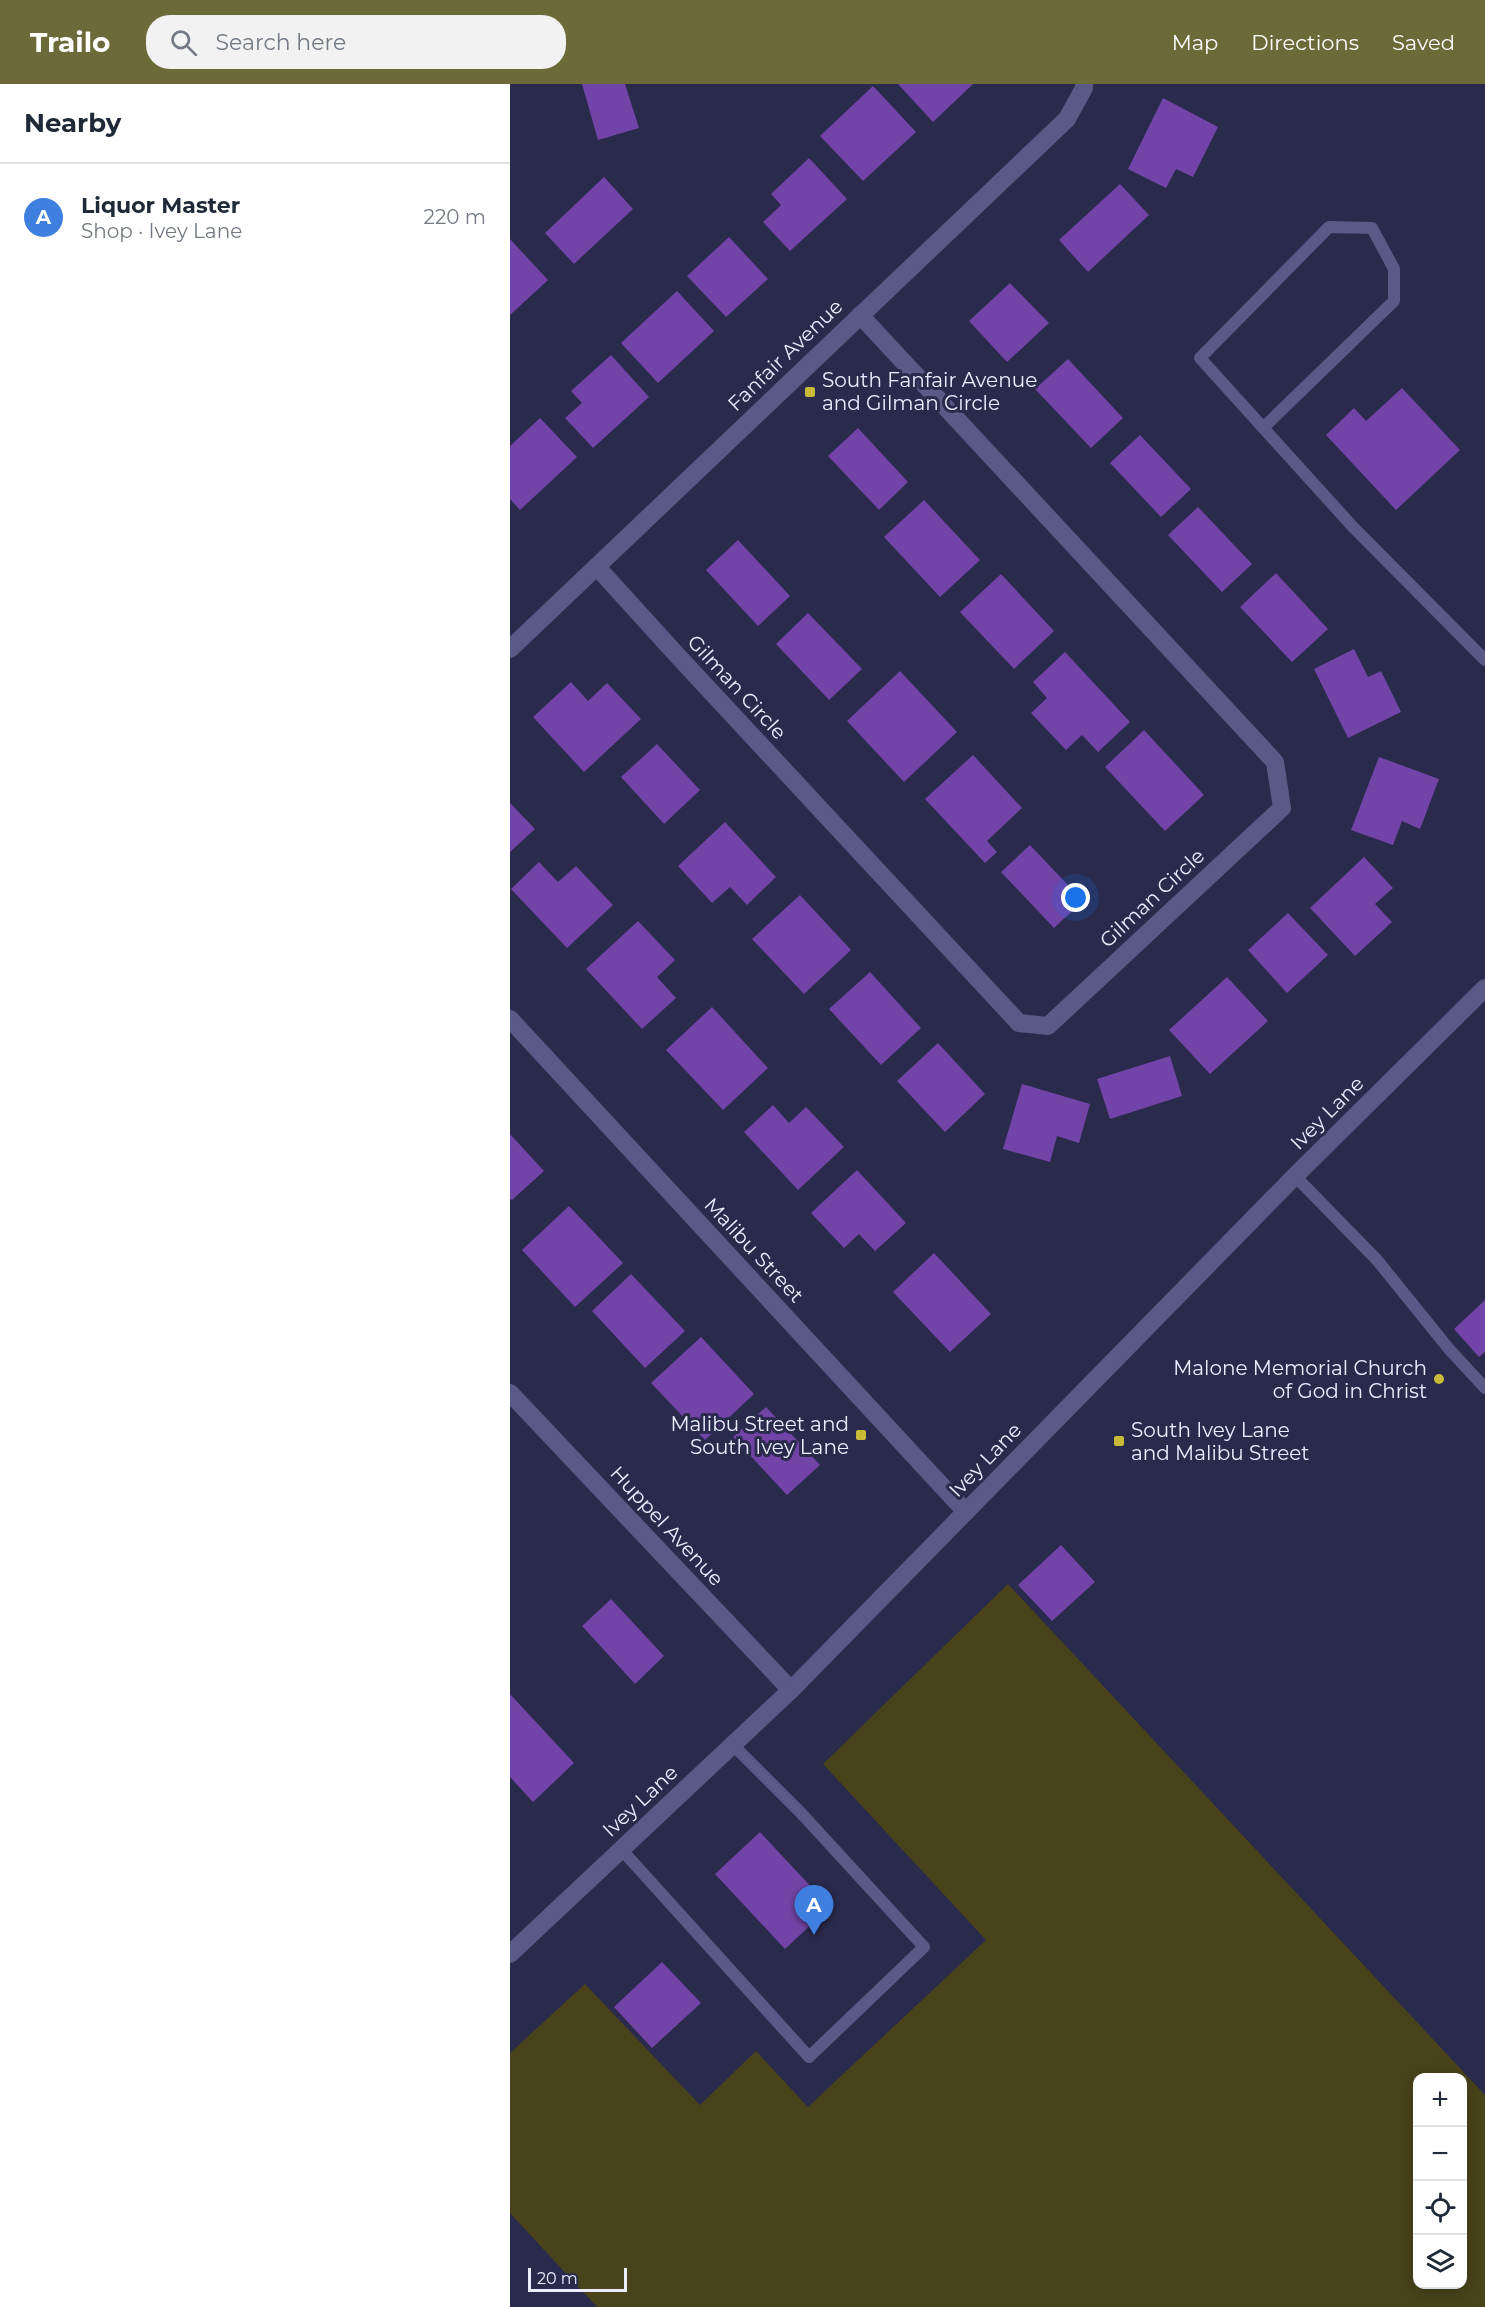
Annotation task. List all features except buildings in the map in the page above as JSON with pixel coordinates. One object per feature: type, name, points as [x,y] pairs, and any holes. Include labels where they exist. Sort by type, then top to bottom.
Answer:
[{"type":"street","name":"Fanfair Avenue","points":[[510,649],[1067,119],[1084,86]]},
{"type":"street","name":"Gilman Circle","points":[[597,567],[675,654],[1019,1023],[1048,1026],[1282,808],[1275,762],[860,315]]},
{"type":"street","name":"Ivey Lane","points":[[510,1954],[790,1690],[1295,1176],[1482,999]]},
{"type":"street","name":"Malibu Street","points":[[510,1019],[966,1512]]},
{"type":"street","name":"Huppel Avenue","points":[[510,1393],[790,1690]]},
{"type":"lane","points":[[1263,428],[1394,301],[1394,270],[1372,228],[1329,227],[1200,358],[1263,428],[1353,527],[1485,660]]},
{"type":"lane","points":[[1295,1176],[1377,1260],[1449,1349],[1485,1388]]},
{"type":"lane","points":[[621,1849],[808,2057],[924,1947],[801,1813],[733,1744]]},
{"type":"shaded area","points":[[1008,1584],[1464,2073],[1413,2073],[1413,2289],[1467,2289],[1467,2076],[1485,2095],[1485,2307],[597,2307],[510,2213],[510,2053],[585,1984],[700,2105],[756,2051],[808,2107],[986,1940],[823,1764]]},
{"type":"place","name":"South Fanfair Avenue and Gilman Circle","points":[[810,392]]},
{"type":"place","name":"Malone Memorial Church of God in Christ","points":[[1439,1379]]},
{"type":"place","name":"Malibu Street and South Ivey Lane","points":[[861,1435]]},
{"type":"place","name":"South Ivey Lane and Malibu Street","points":[[1119,1441]]},
{"type":"place","name":"Liquor Master","points":[[814,1935]]}]
